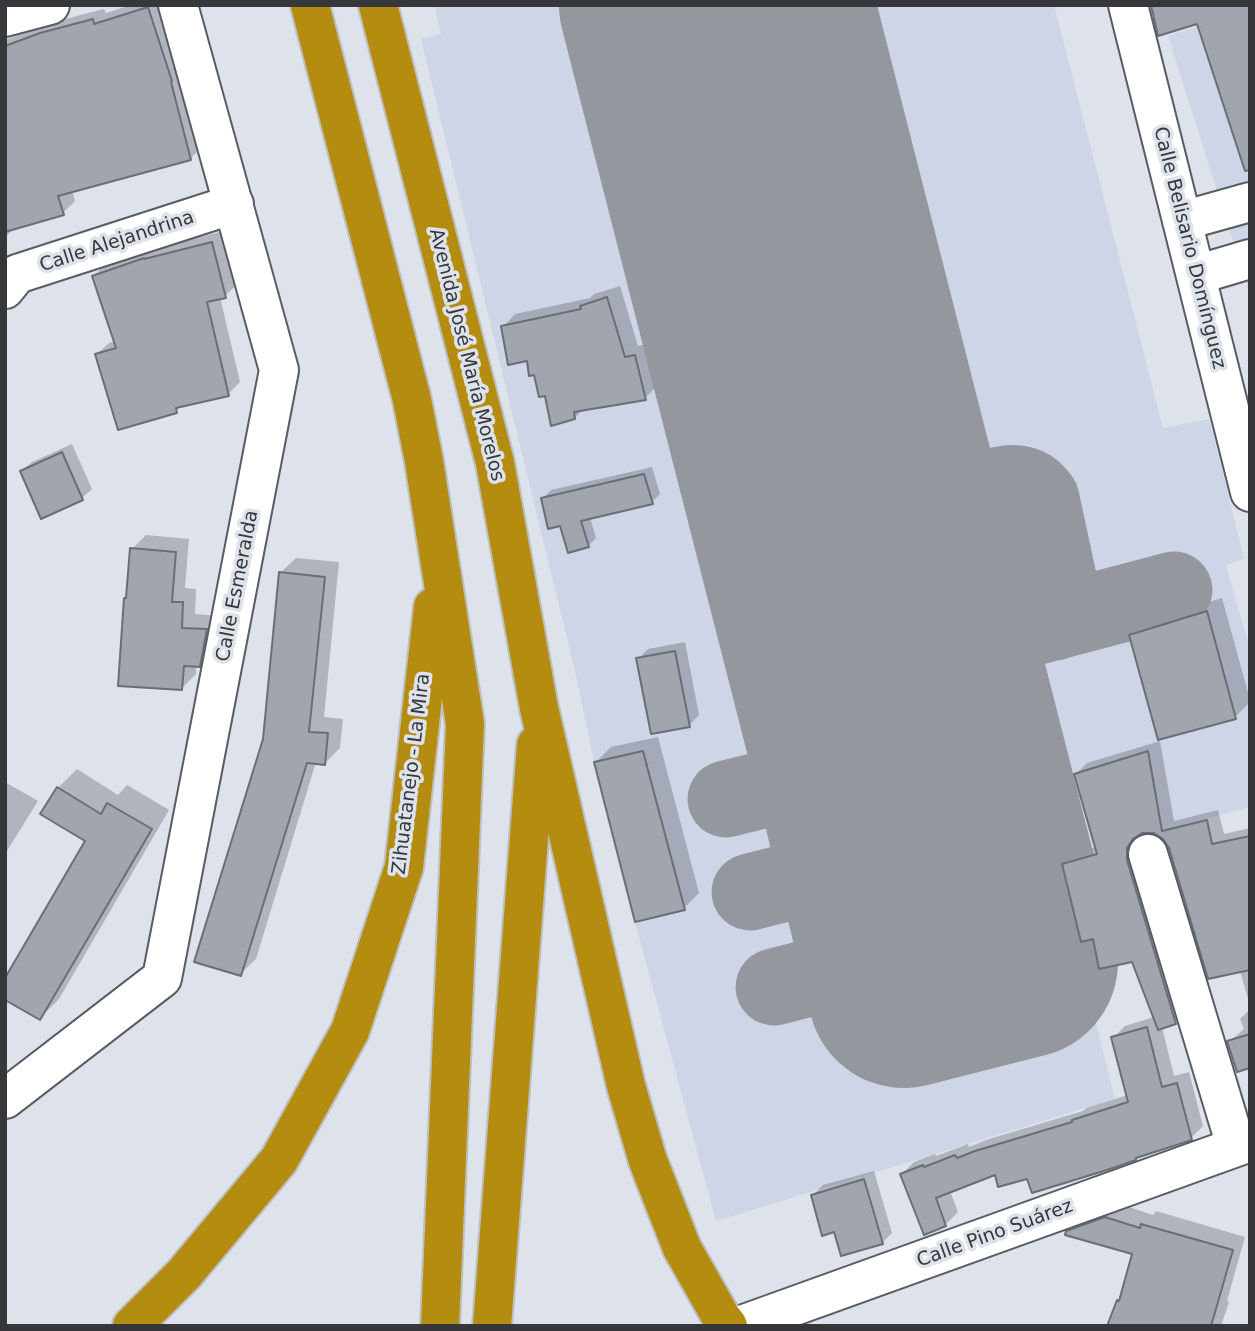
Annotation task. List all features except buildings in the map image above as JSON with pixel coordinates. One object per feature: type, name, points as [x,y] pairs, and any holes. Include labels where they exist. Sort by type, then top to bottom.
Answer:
[{"type":"highway","points":[[310,5],[412,400],[465,724],[440,1326]]},
{"type":"highway","name":"Avenida José María Morelos","points":[[378,5],[495,463],[539,708]]},
{"type":"highway","name":"Zihuatanejo - La Mira","points":[[132,1326],[184,1274],[279,1160],[350,1031],[404,866],[438,560]]},
{"type":"highway","points":[[492,1326],[539,708]]},
{"type":"highway","points":[[539,708],[626,1086],[648,1161],[682,1248],[728,1326]]},
{"type":"street","points":[[5,17],[50,5]]},
{"type":"street","name":"Calle Esmeralda","points":[[5,1100],[162,978],[279,370],[178,5]]},
{"type":"street","name":"Calle Belisario Domínguez","points":[[1128,5],[1250,492]]},
{"type":"street","points":[[1182,221],[1250,202]]},
{"type":"street","name":"Calle Alejandrina","points":[[5,289],[18,274],[234,204]]},
{"type":"street","points":[[1196,275],[1250,259]]},
{"type":"street","points":[[1149,854],[1243,1144]]},
{"type":"street","name":"Calle Pino Suárez","points":[[739,1326],[1243,1144]]},
{"type":"shaded area","points":[[434,5],[1054,5],[1163,428],[1209,419],[1244,558],[1226,566],[1250,649],[1250,807],[1055,859],[1115,1099],[716,1221],[594,762],[575,671],[421,39],[441,34]]},
{"type":"shaded area","points":[[1250,9],[1250,295],[1168,36]]},
{"type":"taxiway","points":[[980,489],[1021,484],[1041,499],[1062,597],[1062,608],[1055,622]]},
{"type":"taxiway","points":[[994,554],[1025,545],[1040,546],[1053,554]]},
{"type":"taxiway","points":[[873,625],[888,639],[904,648],[922,652],[943,651],[1174,590]]},
{"type":"taxiway","points":[[726,799],[850,768],[863,762],[881,745],[891,723],[891,683]]},
{"type":"taxiway","points":[[750,892],[872,861],[884,855],[904,841],[916,824],[919,814],[919,787]]},
{"type":"taxiway","points":[[774,987],[895,956],[918,944],[938,919],[943,882]]},
{"type":"runway","points":[[655,5],[850,768],[904,992],[1022,962],[778,5]]}]
